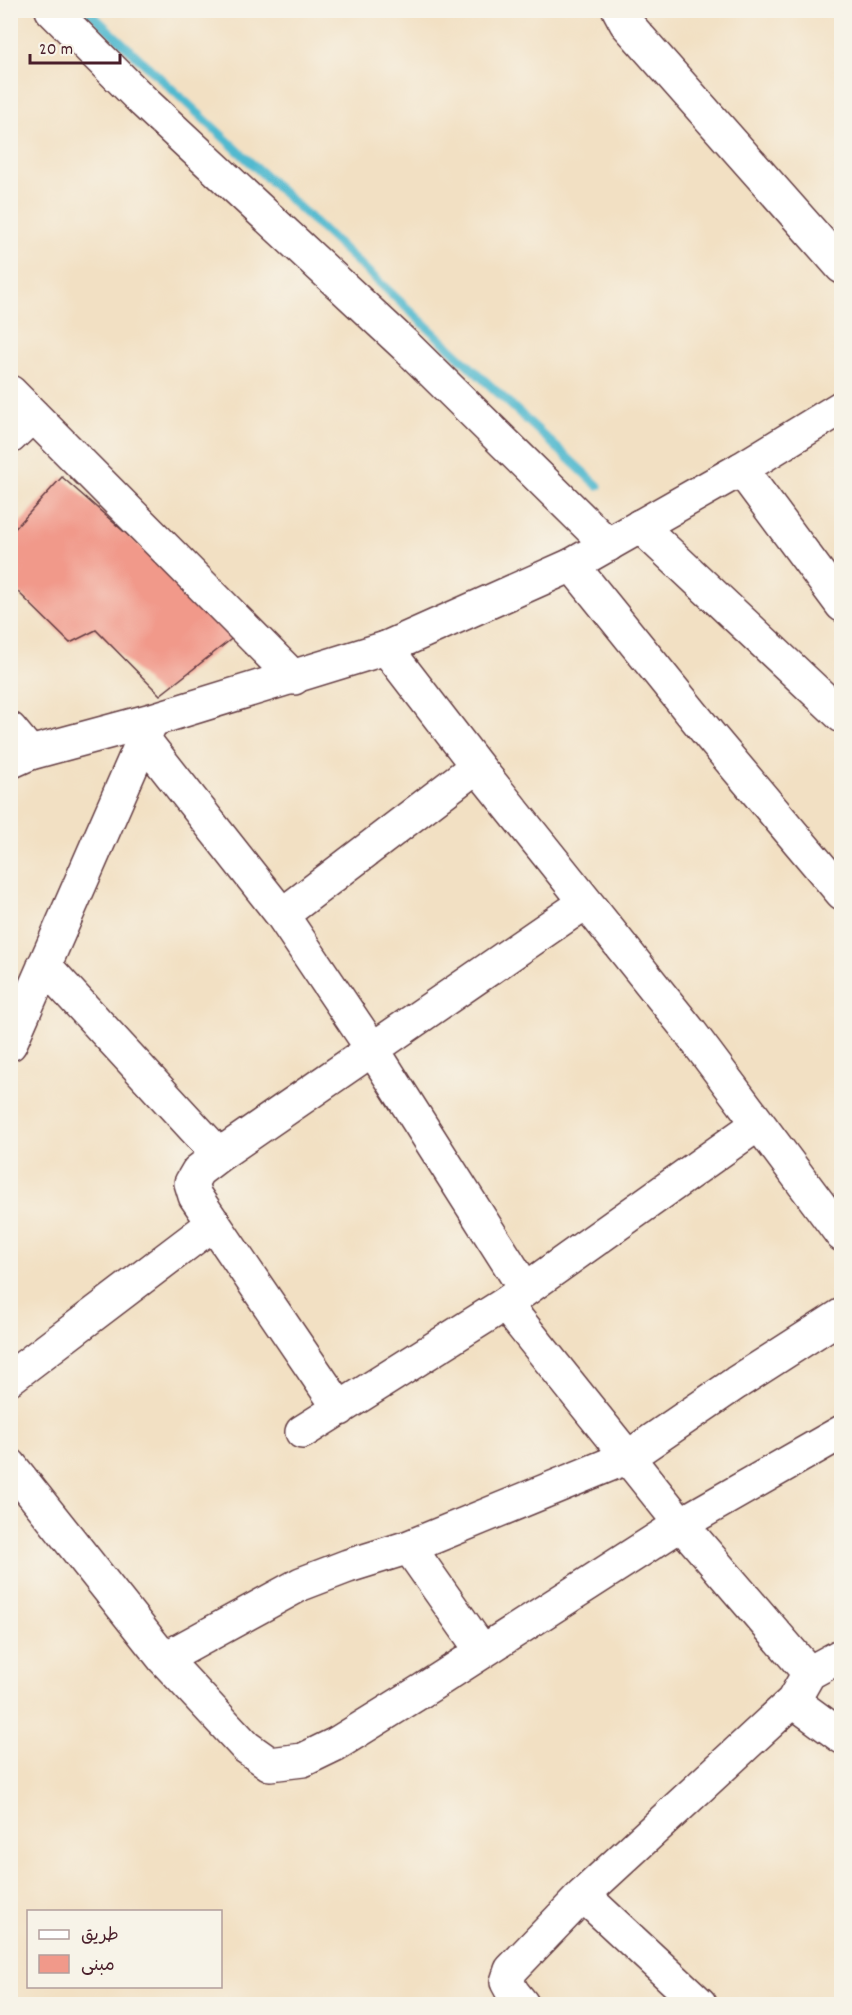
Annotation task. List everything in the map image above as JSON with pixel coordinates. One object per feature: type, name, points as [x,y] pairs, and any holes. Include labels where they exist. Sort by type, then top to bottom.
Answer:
[{"type":"street","points":[[52,10],[144,102],[406,346],[608,545]]},
{"type":"street","points":[[619,10],[634,32],[842,267]]},
{"type":"street","points":[[17,748],[148,730],[386,648],[572,565],[741,469],[842,407]]},
{"type":"street","points":[[18,415],[294,678]]},
{"type":"street","points":[[741,469],[842,605]]},
{"type":"street","points":[[640,526],[842,716]]},
{"type":"street","points":[[572,565],[711,737],[842,893]]},
{"type":"street","points":[[386,648],[477,766],[690,1032],[842,1235]]},
{"type":"street","points":[[148,730],[282,915],[373,1050],[515,1297],[628,1457],[681,1524],[809,1673]]},
{"type":"street","points":[[10,1044],[148,730]]},
{"type":"street","points":[[282,915],[477,766]]},
{"type":"street","points":[[340,1409],[195,1197],[190,1183],[198,1171],[219,1155],[586,902]]},
{"type":"street","points":[[44,964],[219,1155]]},
{"type":"street","points":[[302,1432],[515,1297],[758,1124]]},
{"type":"street","points":[[10,1378],[214,1222]]},
{"type":"street","points":[[164,1659],[301,1584],[409,1547],[628,1457],[736,1383],[842,1315]]},
{"type":"street","points":[[10,1466],[164,1659],[246,1747],[270,1764],[303,1760],[336,1744],[681,1524],[842,1432]]},
{"type":"street","points":[[409,1547],[482,1651]]},
{"type":"street","points":[[522,2004],[513,1994],[507,1982],[511,1970],[583,1894],[793,1701],[809,1673],[842,1655]]},
{"type":"street","points":[[793,1701],[842,1737]]},
{"type":"street","points":[[583,1894],[700,2004]]},
{"type":"building","points":[[62,477],[239,633],[160,695],[96,630],[70,643],[10,584],[10,534]]},
{"type":"waterway","points":[[87,10],[598,486]]}]
